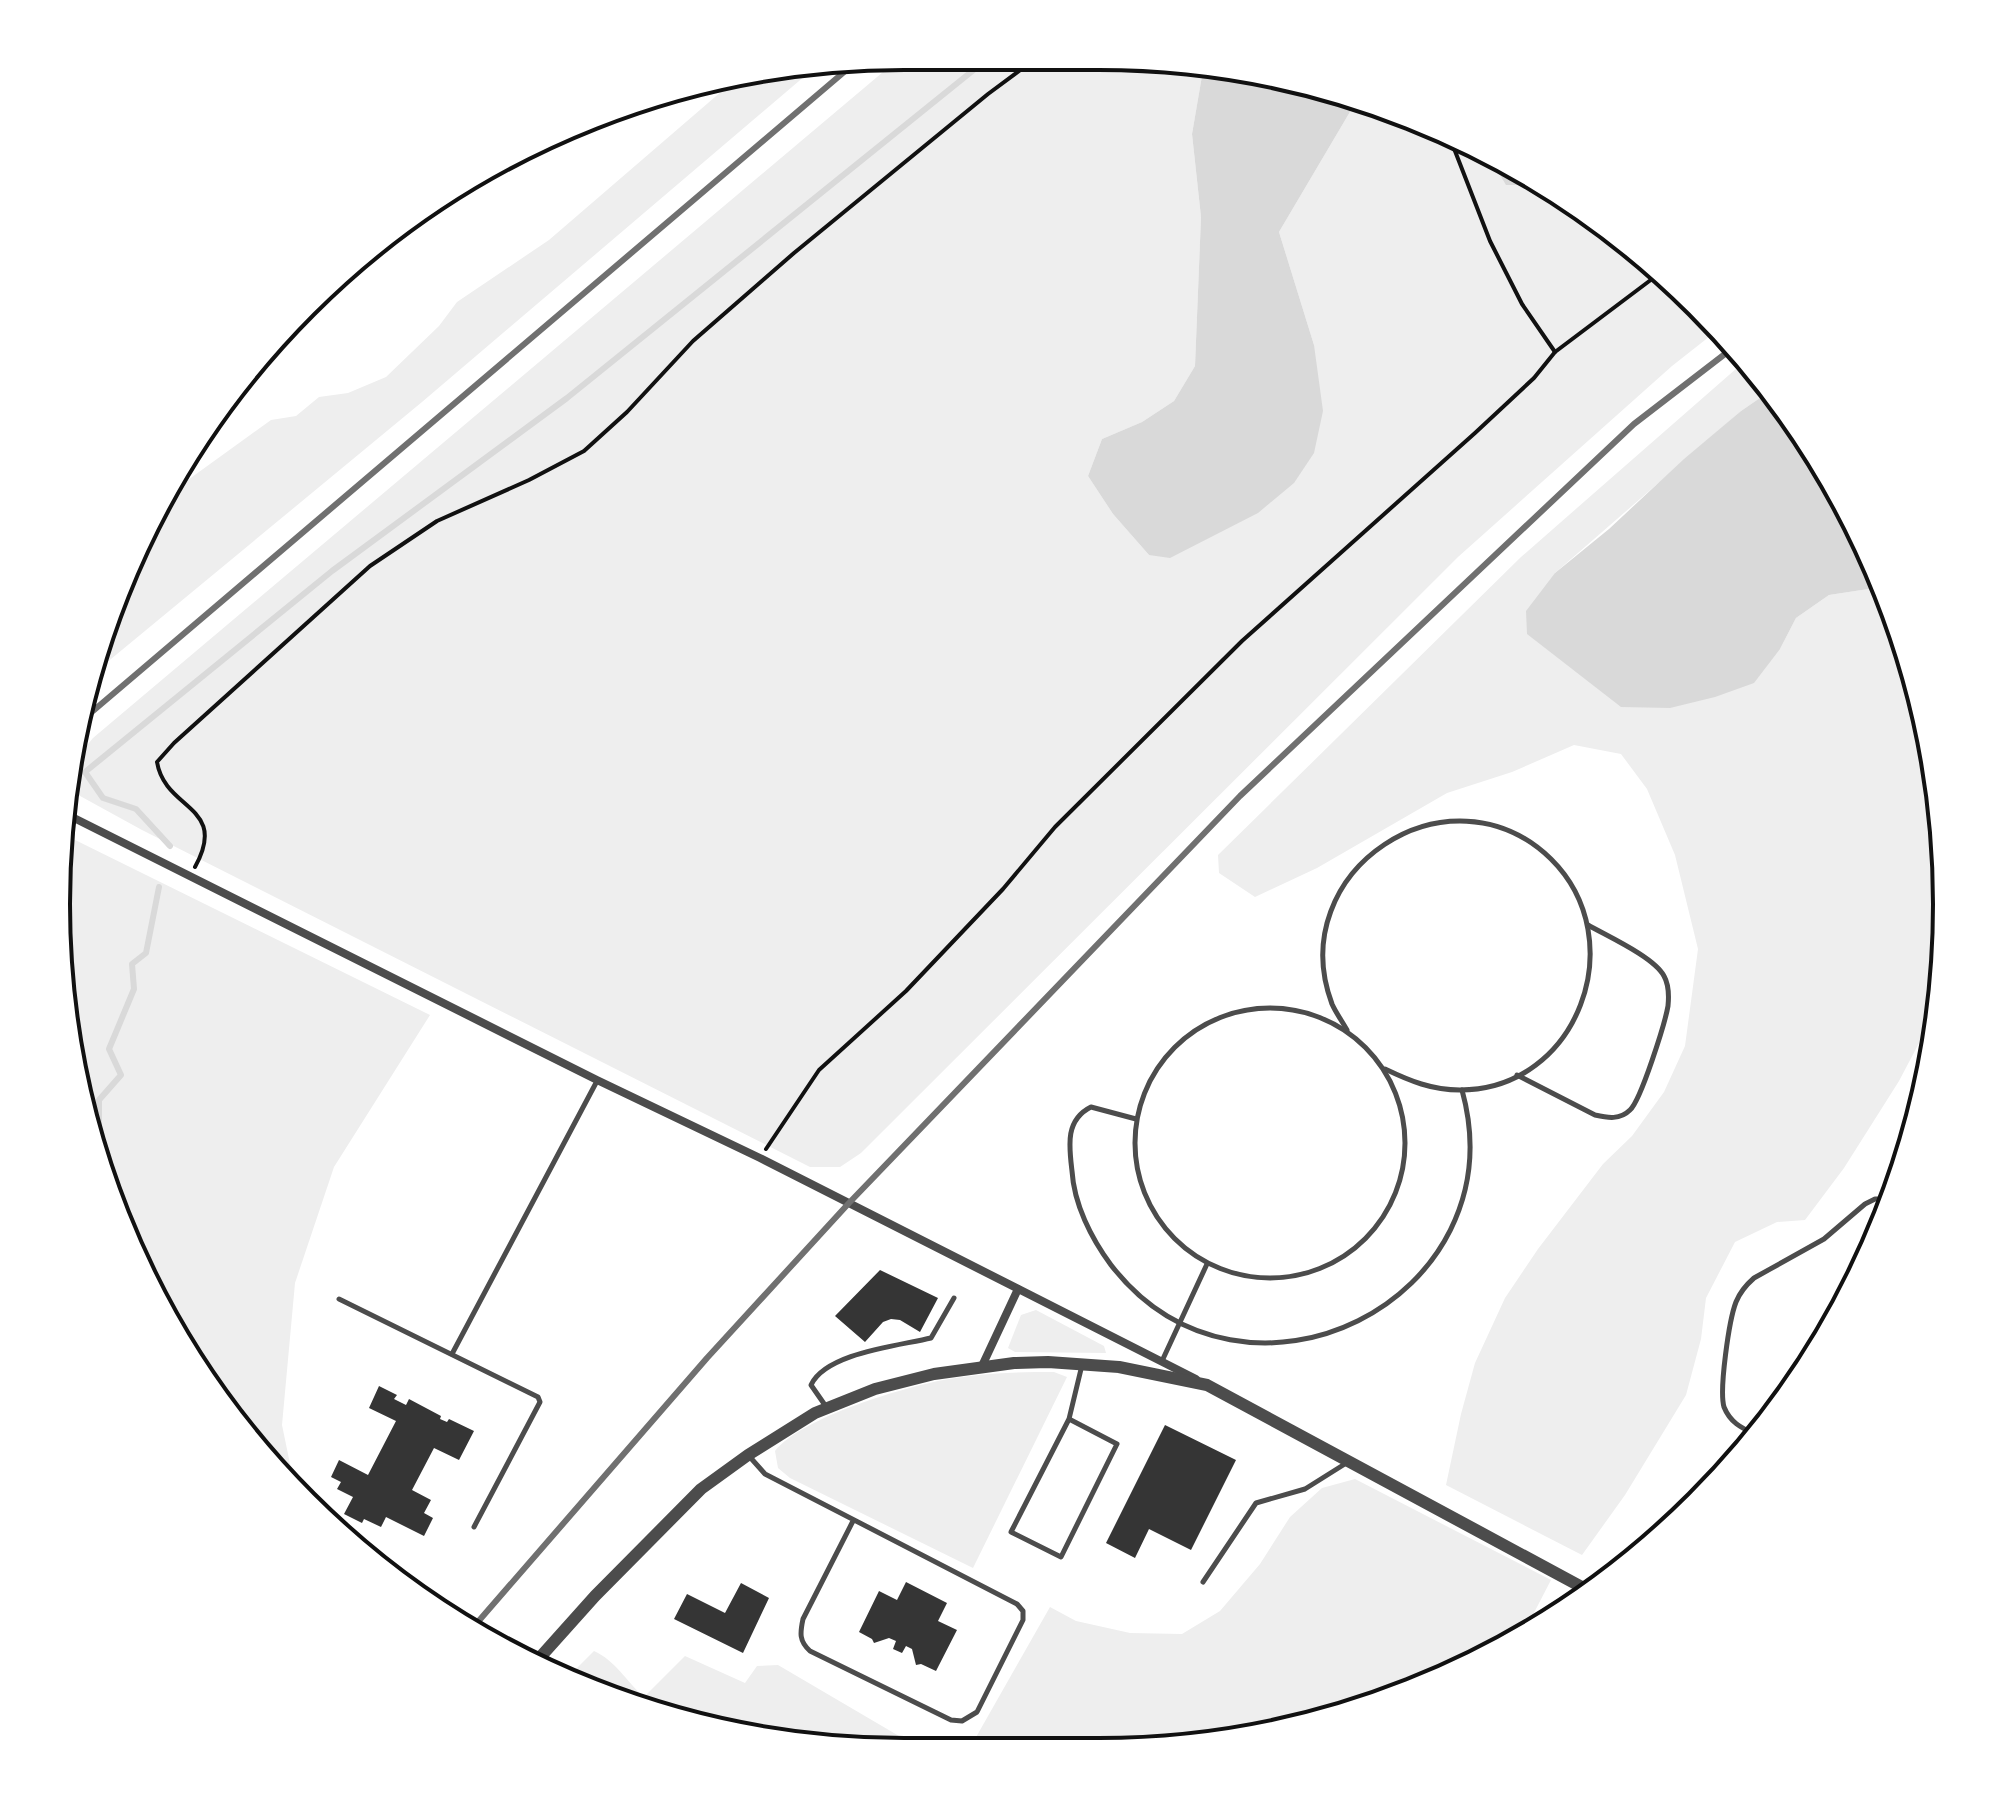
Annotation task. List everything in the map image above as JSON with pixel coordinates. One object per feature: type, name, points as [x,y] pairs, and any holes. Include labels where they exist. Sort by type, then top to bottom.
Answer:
[{"type":"street","points":[[75,818],[597,1080],[760,1158],[1207,1385],[1579,1585]]},
{"type":"street","points":[[982,1366],[1018,1289]]},
{"type":"street","points":[[542,1655],[595,1596],[701,1489],[748,1455],[827,1408],[875,1389],[934,1374],[1014,1363],[1082,1364],[1151,1372],[1207,1385]]},
{"type":"lane","points":[[1347,1031],[1333,1005],[1325,978],[1325,932],[1343,886],[1373,851],[1408,831],[1429,824],[1472,822],[1513,833],[1534,845],[1565,876],[1577,896],[1587,924],[1591,959],[1588,985],[1581,1005],[1561,1040],[1539,1061],[1517,1075],[1483,1087],[1462,1090],[1434,1088],[1410,1081],[1384,1068],[1347,1031],[1326,1019],[1284,1007],[1264,1007],[1220,1016],[1185,1037],[1154,1072],[1136,1119],[1136,1165],[1144,1193],[1171,1237],[1207,1264],[1246,1277],[1271,1279],[1296,1276],[1323,1268],[1343,1257],[1375,1229],[1396,1193],[1405,1147],[1400,1102],[1384,1068]]},
{"type":"lane","points":[[1517,1075],[1595,1115],[1609,1119],[1631,1109],[1640,1093],[1667,1008],[1669,992],[1664,976],[1654,964],[1587,924]]},
{"type":"lane","points":[[452,1354],[597,1080]]},
{"type":"lane","points":[[1136,1119],[1091,1107],[1081,1112],[1072,1123],[1069,1144],[1072,1177],[1083,1217],[1100,1251],[1140,1296],[1180,1323],[1235,1341],[1272,1344],[1309,1340],[1348,1328],[1379,1312],[1406,1291],[1442,1246],[1466,1186],[1471,1149],[1469,1115],[1462,1090]]},
{"type":"lane","points":[[1746,1430],[1737,1426],[1729,1416],[1722,1393],[1736,1300],[1754,1278],[1824,1239],[1865,1204],[1879,1199]]},
{"type":"lane","points":[[1161,1362],[1207,1264]]},
{"type":"lane","points":[[827,1408],[811,1385],[815,1376],[835,1362],[931,1338],[954,1298]]},
{"type":"lane","points":[[339,1299],[538,1397],[540,1402],[474,1527]]},
{"type":"lane","points":[[1069,1419],[1117,1444],[1061,1557],[1011,1532],[1069,1419],[1082,1364]]},
{"type":"lane","points":[[748,1455],[765,1474],[1017,1604],[1023,1611],[1023,1620],[977,1712],[972,1716],[962,1721],[951,1720],[803,1645],[800,1635],[803,1619],[853,1521]]},
{"type":"lane","points":[[1203,1582],[1256,1503],[1305,1489],[1349,1461]]},
{"type":"path","points":[[190,876],[204,850],[206,831],[196,813],[160,777],[157,762],[174,743],[370,566],[437,521],[529,480],[584,451],[627,412],[693,341],[975,104],[1020,70]]},
{"type":"path","points":[[1455,150],[1490,241],[1522,304],[1555,352]]},
{"type":"path","points":[[760,1158],[819,1070],[906,991],[1003,889],[1055,827],[1242,641],[1475,433],[1534,378],[1555,352],[1652,279]]},
{"type":"shaded area","points":[[1099,70],[1202,76],[1192,134],[1201,217],[1195,366],[1174,401],[1142,422],[1102,439],[1088,476],[1113,514],[1149,555],[1314,345],[1279,232],[1352,109],[1418,133],[1468,156],[1499,173],[1507,185],[1521,185],[1562,211],[1607,242],[1649,277],[1710,336],[1672,366],[1458,557],[861,1153],[840,1167],[810,1167],[77,794],[85,748],[885,71]]},
{"type":"shaded area","points":[[805,76],[422,402],[106,664],[133,585],[185,482],[271,420],[296,416],[319,397],[348,393],[386,377],[439,326],[457,302],[549,240],[723,90]]},
{"type":"shaded area","points":[[1202,76],[1262,86],[1352,109],[1279,232],[1314,345],[1323,411],[1314,453],[1294,483],[1258,513],[1170,558],[1149,555],[1113,514],[1088,476],[1102,439],[1142,422],[1174,401],[1195,366],[1201,217],[1192,134]]},
{"type":"shaded area","points":[[1499,173],[1521,185],[1506,185]]},
{"type":"shaded area","points":[[1737,368],[1762,397],[1741,411],[1555,573],[1780,649],[1796,618],[1829,595],[1871,589],[1905,688],[1926,795],[1931,849],[1931,959],[1922,1038],[1899,1081],[1844,1168],[1805,1220],[1777,1222],[1735,1242],[1706,1298],[1701,1339],[1686,1395],[1625,1495],[1582,1555],[1446,1485],[1475,1363],[1505,1298],[1603,1164],[1632,1136],[1664,1092],[1685,1046],[1698,949],[1675,855],[1647,789],[1621,754],[1574,745],[1512,772],[1447,793],[1317,868],[1255,897],[1219,873],[1218,855],[1521,557]]},
{"type":"shaded area","points":[[1762,397],[1821,487],[1871,589],[1829,595],[1796,618],[1780,649],[1754,683],[1670,708],[1621,707],[1527,634],[1526,611],[1555,573],[1741,411]]},
{"type":"shaded area","points":[[73,839],[430,1015],[334,1167],[295,1283],[282,1425],[291,1469],[242,1412],[182,1321],[133,1223],[114,1172],[98,1120],[77,1013],[70,904]]},
{"type":"shaded area","points":[[1036,1310],[1104,1346],[1106,1353],[1015,1352],[1008,1348],[1021,1315]]},
{"type":"shaded area","points":[[1054,1372],[1067,1377],[973,1568],[790,1478],[778,1468],[775,1451],[789,1438],[856,1405],[949,1379],[1002,1373]]},
{"type":"shaded area","points":[[1355,1479],[1551,1580],[1533,1616],[1516,1626],[1418,1675],[1315,1710],[1208,1731],[1154,1736],[976,1738],[1050,1607],[1076,1621],[1130,1633],[1182,1634],[1220,1611],[1260,1564],[1290,1517],[1322,1488]]},
{"type":"shaded area","points":[[594,1651],[615,1666],[643,1696],[585,1675],[575,1670]]},
{"type":"shaded area","points":[[685,1656],[745,1683],[757,1666],[778,1665],[904,1738],[795,1731],[688,1710],[644,1697]]},
{"type":"building","points":[[880,1270],[938,1298],[920,1332],[900,1320],[891,1319],[883,1322],[865,1342],[835,1316]]},
{"type":"building","points":[[379,1386],[397,1395],[394,1399],[406,1405],[409,1399],[441,1416],[440,1419],[447,1422],[449,1419],[474,1431],[459,1460],[434,1448],[412,1490],[431,1500],[424,1513],[433,1518],[424,1536],[386,1517],[381,1527],[364,1519],[362,1523],[344,1514],[353,1497],[337,1489],[341,1482],[331,1477],[339,1460],[368,1475],[396,1421],[369,1408]]},
{"type":"building","points":[[1165,1425],[1236,1460],[1191,1550],[1149,1529],[1135,1558],[1106,1543]]},
{"type":"building","points":[[906,1582],[947,1603],[938,1621],[957,1630],[936,1671],[916,1665],[912,1649],[906,1646],[902,1653],[893,1649],[896,1641],[889,1638],[874,1643],[859,1632],[879,1591],[897,1600]]},
{"type":"building","points":[[741,1583],[769,1598],[743,1653],[674,1619],[687,1594],[725,1613]]},
{"type":"waterway","points":[[170,846],[136,809],[103,798],[85,772],[332,571],[567,398],[974,70]]},
{"type":"waterway","points":[[99,1123],[99,1100],[121,1075],[109,1049],[134,989],[132,964],[146,953],[159,887]]},
{"type":"railway","points":[[93,711],[843,73]]},
{"type":"railway","points":[[479,1621],[707,1358],[849,1203],[1240,796],[1634,424],[1726,354]]}]
